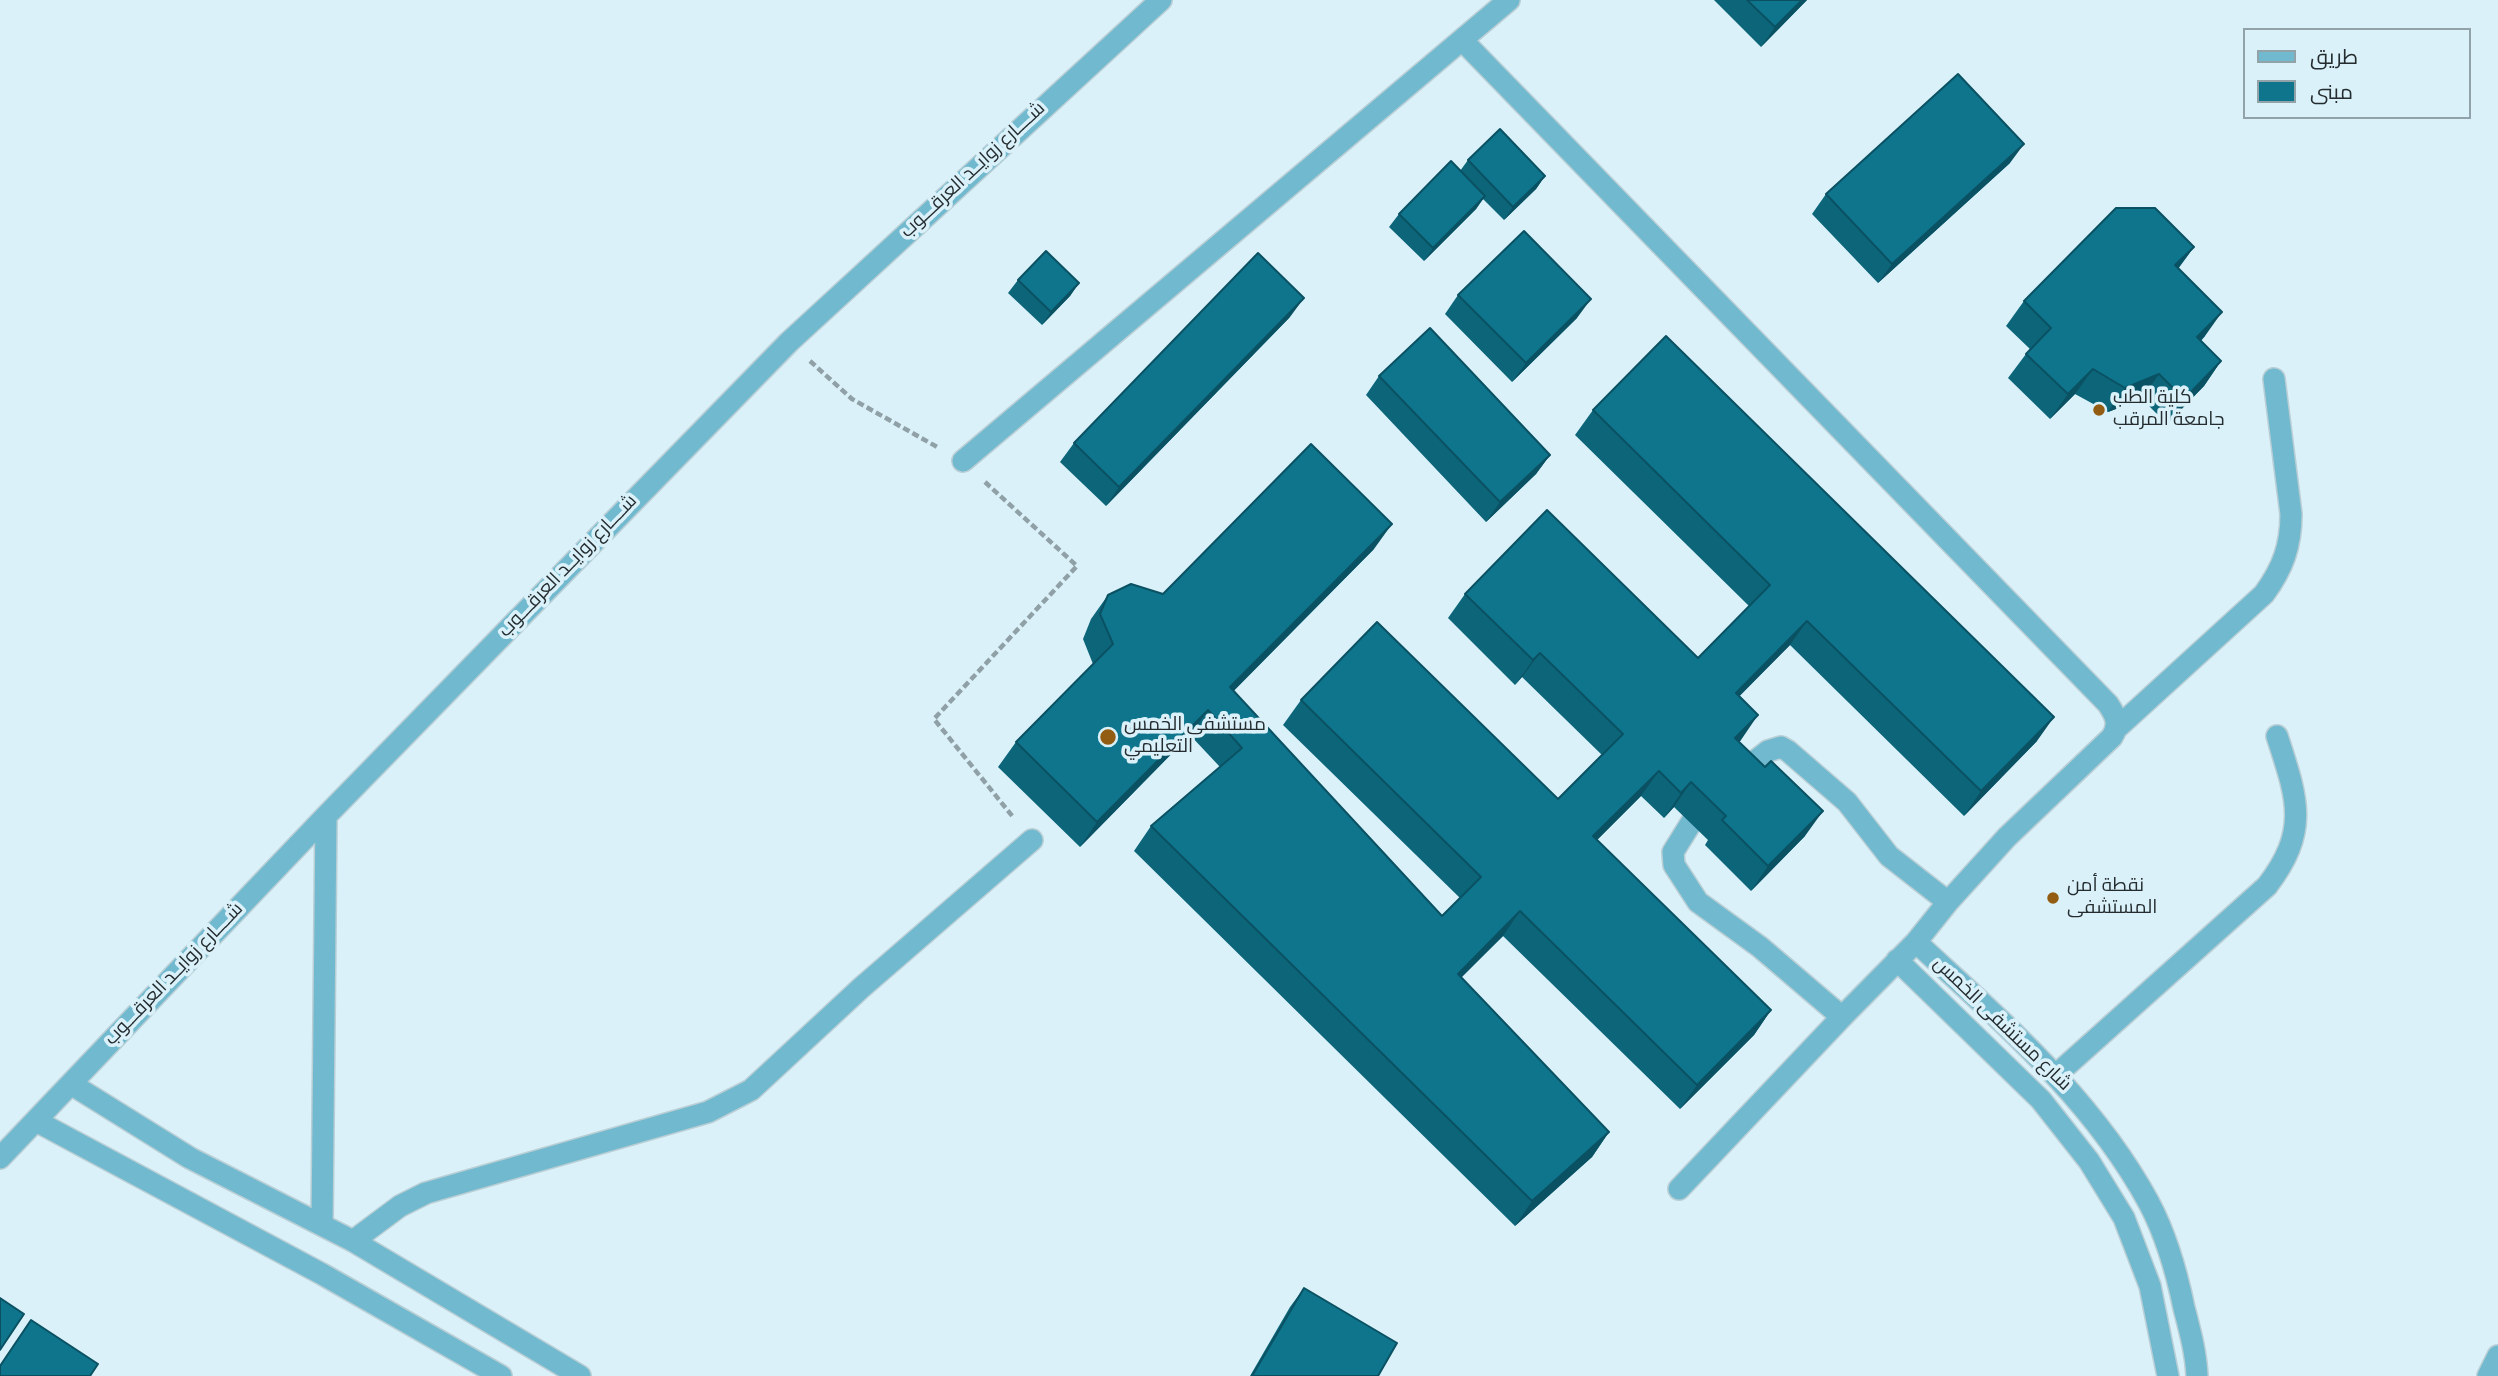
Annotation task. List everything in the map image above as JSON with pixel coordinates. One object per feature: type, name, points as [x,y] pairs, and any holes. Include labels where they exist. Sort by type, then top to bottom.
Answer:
[{"type":"street","name":"شــــارع زوايــد العرقـــوب","points":[[0,1158],[326,816],[789,342],[1161,0]]},
{"type":"street","points":[[963,461],[1509,0]]},
{"type":"street","points":[[1463,41],[2108,704],[2116,716],[2117,728]]},
{"type":"street","points":[[1679,1189],[1916,942],[2007,837],[2112,737],[2117,728],[2264,594],[2277,577],[2286,558],[2291,536],[2291,514],[2274,379]]},
{"type":"street","points":[[2056,1075],[2267,886],[2281,868],[2291,847],[2296,808],[2294,788],[2277,736]]},
{"type":"street","points":[[1734,778],[1768,751],[1781,747],[1788,751],[1847,802],[1889,856],[1948,902]]},
{"type":"street","points":[[322,1225],[326,816]]},
{"type":"street","points":[[1691,823],[1673,852],[1673,857],[1674,865],[1698,902],[1760,947],[1842,1017]]},
{"type":"street","points":[[354,1241],[400,1206],[426,1193],[708,1112],[751,1090],[861,988],[1032,840]]},
{"type":"street","name":"شارع مستشفى الخمس","points":[[1916,942],[2056,1075],[2113,1144],[2150,1205],[2177,1278],[2196,1359],[2197,1376]]},
{"type":"street","name":"شارع مستشفى الخمس","points":[[1897,960],[2041,1100],[2089,1161],[2124,1217],[2145,1275],[2168,1376]]},
{"type":"street","points":[[71,1084],[190,1158],[354,1241],[580,1376]]},
{"type":"street","points":[[36,1121],[322,1274],[501,1376]]},
{"type":"street","points":[[2487,1376],[2498,1356]]},
{"type":"path","points":[[789,342],[852,399],[963,461],[1077,566],[934,719],[1032,840]]},
{"type":"building","points":[[1747,0],[1802,0],[1775,27]]},
{"type":"building","points":[[1958,74],[2024,144],[1892,264],[1826,194]]},
{"type":"building","points":[[1500,129],[1545,176],[1513,207],[1468,160]]},
{"type":"building","points":[[1451,161],[1485,196],[1433,248],[1399,214]]},
{"type":"building","points":[[2116,208],[2155,208],[2194,247],[2175,265],[2222,312],[2197,337],[2221,361],[2184,399],[2159,374],[2125,388],[2093,369],[2068,394],[2026,354],[2051,328],[2024,301]]},
{"type":"building","points":[[1524,231],[1591,299],[1526,363],[1458,295]]},
{"type":"building","points":[[1046,251],[1079,283],[1051,312],[1018,280]]},
{"type":"building","points":[[1258,253],[1304,298],[1119,487],[1074,443]]},
{"type":"building","points":[[1430,328],[1550,455],[1500,502],[1379,376]]},
{"type":"building","name":"مستشفى الخمس التعليمي","points":[[1666,336],[2054,717],[1981,791],[1807,621],[1736,693],[1758,715],[1735,738],[1765,767],[1771,761],[1823,811],[1768,866],[1722,820],[1726,816],[1691,782],[1681,793],[1659,771],[1593,836],[1771,1010],[1697,1085],[1520,911],[1458,974],[1609,1132],[1532,1201],[1151,826],[1242,748],[1208,710],[1097,822],[1016,742],[1113,644],[1100,614],[1108,595],[1131,584],[1163,594],[1311,444],[1392,524],[1230,687],[1442,916],[1481,877],[1301,700],[1377,622],[1558,799],[1623,734],[1540,653],[1533,660],[1465,594],[1547,510],[1698,658],[1770,585],[1593,410]]},
{"type":"building","points":[[1304,1288],[1397,1343],[1378,1376],[1252,1376]]},
{"type":"building","points":[[0,1298],[24,1314],[0,1350]]},
{"type":"building","points":[[31,1320],[98,1364],[90,1376],[0,1376],[0,1366]]},
{"type":"place","name":"كلية الطب جامعة المرقب","points":[[2099,410]]},
{"type":"place","name":"مستشفى الخمس التعليمي","points":[[1108,737]]},
{"type":"place","name":"نقطة أمن المستشفى","points":[[2053,898]]}]
